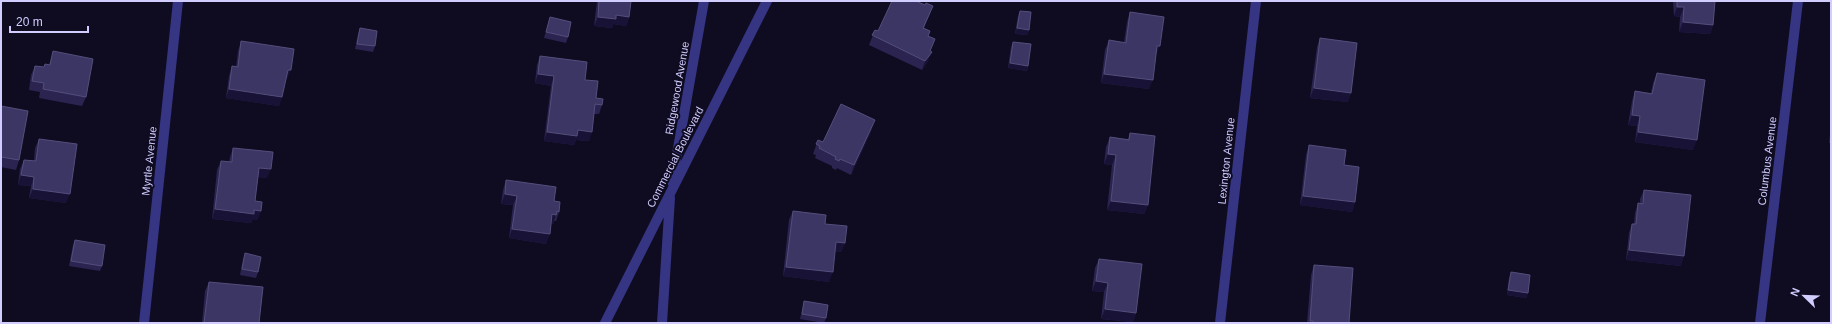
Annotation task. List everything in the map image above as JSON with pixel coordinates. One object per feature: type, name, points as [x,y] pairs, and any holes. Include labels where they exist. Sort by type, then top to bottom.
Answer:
[{"type":"street","name":"Myrtle Avenue","points":[[144,323],[178,1]]},
{"type":"street","name":"Ridgewood Avenue","points":[[662,323],[670,194],[704,1]]},
{"type":"street","name":"Commercial Boulevard","points":[[605,323],[767,1]]},
{"type":"street","name":"Lexington Avenue","points":[[1220,323],[1256,1]]},
{"type":"street","name":"Columbus Avenue","points":[[1760,323],[1798,1]]},
{"type":"building","points":[[599,1],[631,1],[629,17],[616,15],[616,19],[598,17]]},
{"type":"building","points":[[892,1],[918,1],[925,5],[926,3],[933,6],[923,28],[930,31],[928,36],[935,39],[930,51],[932,52],[925,61],[872,35],[875,30],[878,31]]},
{"type":"building","points":[[1677,1],[1715,1],[1713,25],[1683,22],[1684,7],[1677,7]]},
{"type":"building","points":[[1020,11],[1031,12],[1029,30],[1017,28]]},
{"type":"building","points":[[1130,12],[1164,17],[1160,46],[1157,46],[1153,80],[1104,74],[1109,40],[1126,43]]},
{"type":"building","points":[[550,17],[571,22],[568,37],[546,32]]},
{"type":"building","points":[[360,28],[377,31],[375,46],[357,44]]},
{"type":"building","points":[[1320,38],[1357,43],[1351,93],[1314,88]]},
{"type":"building","points":[[241,41],[294,49],[291,70],[288,70],[282,97],[229,89],[232,66],[238,67]]},
{"type":"building","points":[[1013,42],[1031,44],[1028,66],[1010,63]]},
{"type":"building","points":[[53,51],[93,59],[86,97],[43,89],[44,83],[32,81],[35,66],[44,67],[45,64],[50,65]]},
{"type":"building","points":[[540,56],[587,62],[585,80],[598,81],[596,98],[603,99],[602,105],[595,104],[592,132],[578,130],[577,136],[547,132],[554,76],[538,74]]},
{"type":"building","points":[[1657,73],[1705,80],[1697,140],[1638,132],[1640,116],[1632,115],[1635,91],[1652,94]]},
{"type":"building","points":[[841,104],[875,120],[854,165],[840,159],[839,161],[835,159],[836,157],[819,148],[820,146],[816,144],[818,140],[823,142]]},
{"type":"building","points":[[1,106],[28,111],[19,160],[1,157]]},
{"type":"building","points":[[1130,133],[1155,136],[1148,205],[1111,201],[1116,155],[1108,154],[1110,137],[1129,140]]},
{"type":"building","points":[[39,139],[77,144],[70,194],[33,189],[34,177],[21,175],[24,160],[36,161]]},
{"type":"building","points":[[1309,145],[1346,150],[1344,165],[1359,167],[1355,202],[1303,196]]},
{"type":"building","points":[[233,148],[273,152],[271,169],[259,168],[255,201],[262,202],[261,211],[254,210],[254,214],[215,209],[221,161],[232,162]]},
{"type":"building","points":[[506,180],[556,187],[554,201],[560,202],[559,212],[557,211],[556,215],[552,214],[550,234],[512,229],[517,196],[505,194]]},
{"type":"building","points":[[1644,190],[1691,195],[1684,256],[1629,250],[1632,224],[1636,224],[1638,203],[1643,204]]},
{"type":"building","points":[[793,211],[826,215],[825,224],[847,226],[845,243],[836,242],[833,272],[786,267]]},
{"type":"building","points":[[75,240],[105,245],[102,266],[71,261]]},
{"type":"building","points":[[245,253],[261,257],[258,272],[242,269]]},
{"type":"building","points":[[1099,259],[1142,264],[1136,313],[1105,309],[1108,283],[1096,281]]},
{"type":"building","points":[[1314,265],[1353,268],[1349,323],[1313,323],[1313,321],[1310,321]]},
{"type":"building","points":[[1511,272],[1530,275],[1528,293],[1508,290]]},
{"type":"building","points":[[209,282],[263,287],[259,323],[204,323]]},
{"type":"building","points":[[804,301],[828,305],[826,318],[802,314]]}]
